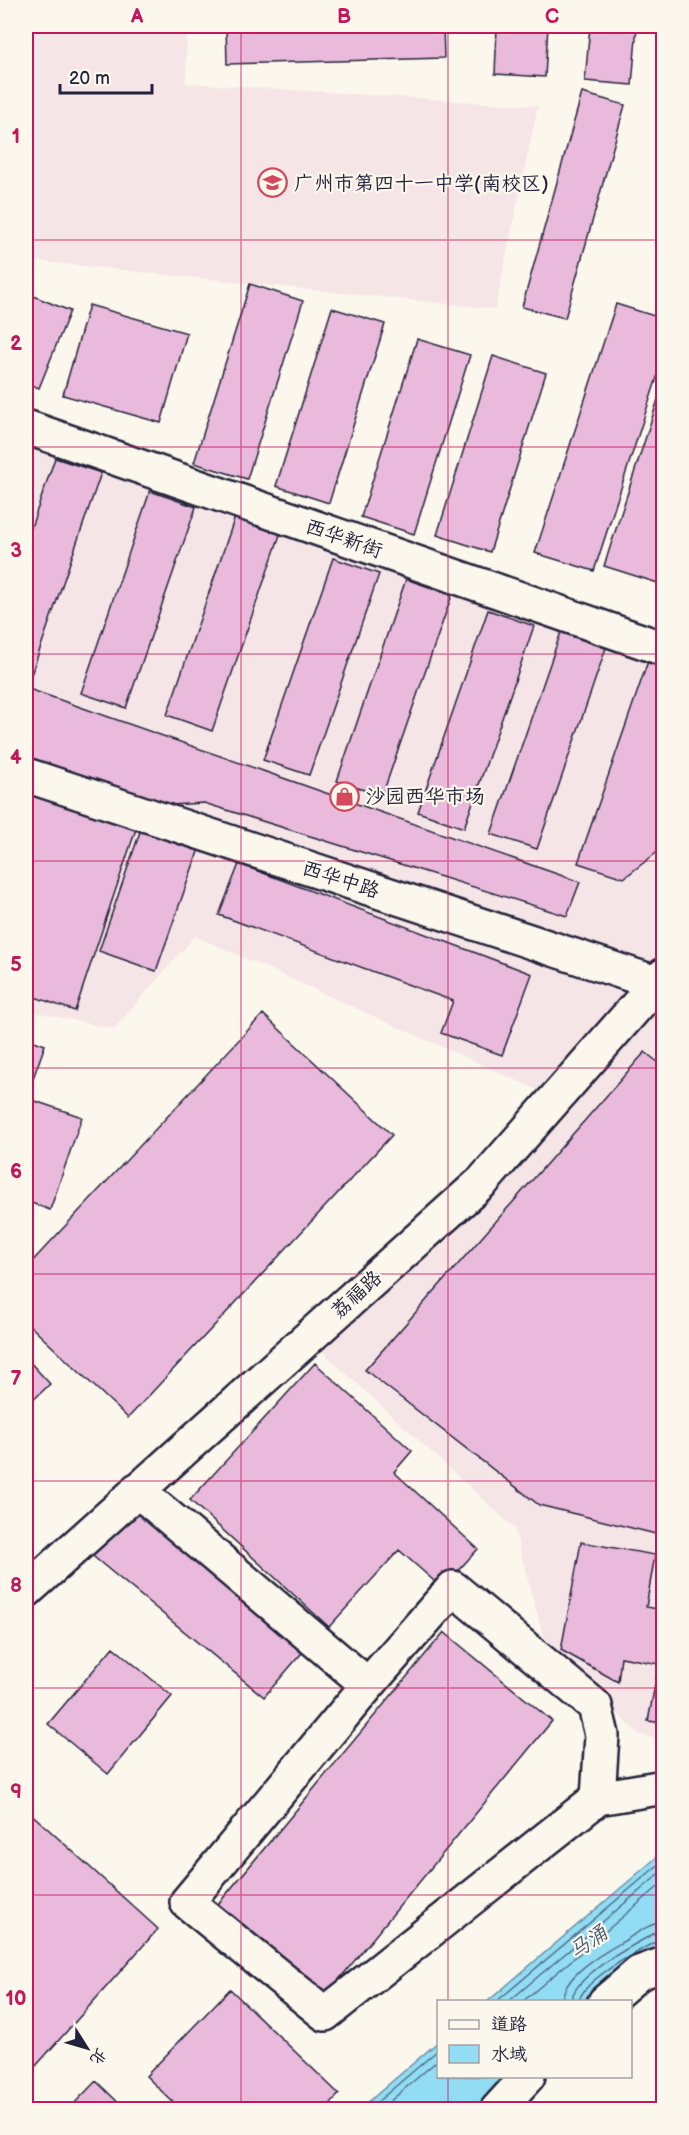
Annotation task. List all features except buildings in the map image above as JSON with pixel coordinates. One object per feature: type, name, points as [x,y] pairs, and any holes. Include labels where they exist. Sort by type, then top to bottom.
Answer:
[{"type":"street","name":"西华新街","points":[[26,427],[663,650]]},
{"type":"street","name":"西华中路","points":[[26,775],[660,979]]},
{"type":"street","name":"荔福路","points":[[26,1590],[483,1181],[660,979]]},
{"type":"street","points":[[137,1490],[368,1684]]},
{"type":"street","points":[[598,1798],[602,1735],[595,1706],[453,1588],[368,1684],[187,1902],[325,2014],[598,1798],[663,1787]]},
{"type":"street","points":[[606,2000],[639,1973],[663,1964]]},
{"type":"street","points":[[497,2109],[526,2078]]},
{"type":"shaded area","name":"广州市第四十一中学(南校区)","points":[[26,26],[187,26],[186,83],[538,106],[495,309],[26,260]]},
{"type":"shaded area","name":"沙园西华市场","points":[[26,434],[663,656],[663,954],[540,1091],[195,936],[114,1029],[26,1010]]},
{"type":"shaded area","points":[[663,995],[663,1741],[639,1734],[546,1646],[514,1528],[314,1344]]},
{"type":"water","name":"马涌","points":[[663,1852],[663,1944],[606,1977],[584,2000],[489,2000]]},
{"type":"water","points":[[437,2043],[437,2078],[510,2078],[479,2109],[359,2110]]},
{"type":"place","name":"广州市第四十一中学(南校区)","points":[[273,183]]},
{"type":"place","name":"沙园西华市场","points":[[344,796]]}]
